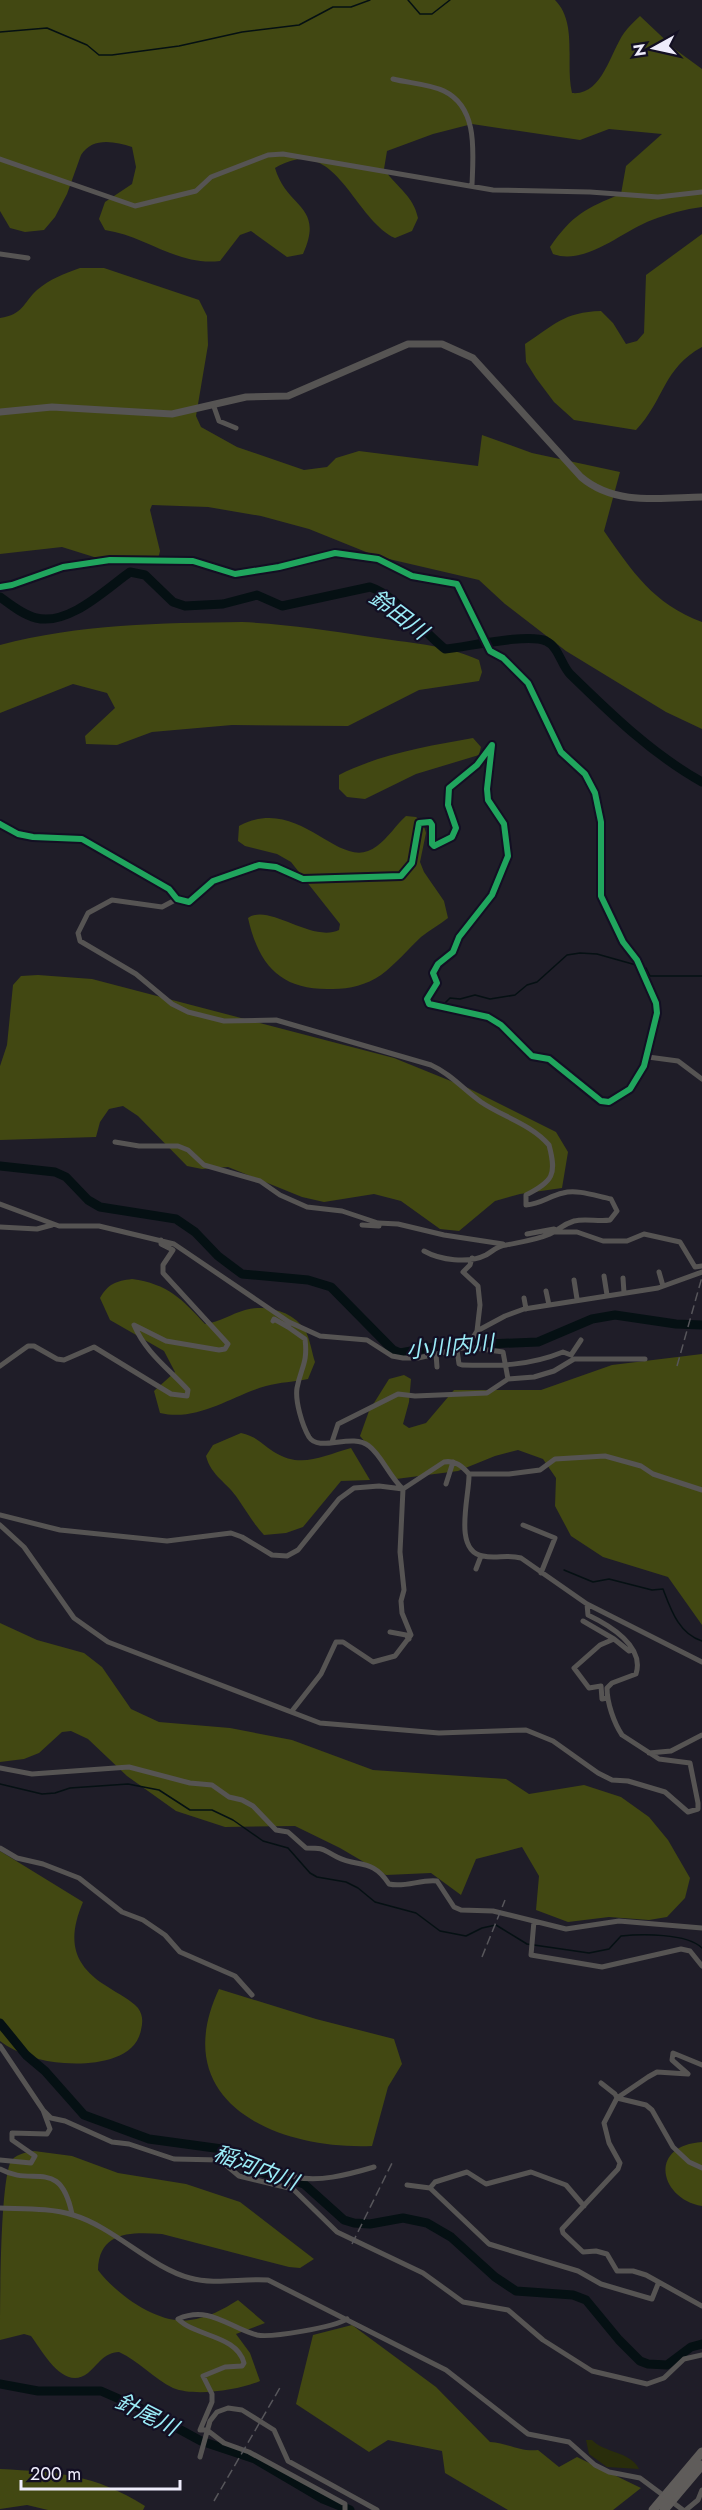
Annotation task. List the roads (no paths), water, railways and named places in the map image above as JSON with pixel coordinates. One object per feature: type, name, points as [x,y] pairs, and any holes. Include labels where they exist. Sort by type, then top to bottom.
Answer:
[{"type":"highway","points":[[653,2510],[702,2452]]},
{"type":"highway","points":[[664,2510],[702,2465]]},
{"type":"street","points":[[393,79],[444,91],[459,104],[469,119],[473,144],[472,185]]},
{"type":"street","points":[[0,159],[135,206],[196,191],[211,177],[268,154],[283,154],[516,192],[590,192],[658,197],[702,192]]},
{"type":"street","points":[[0,254],[28,258]]},
{"type":"street","points":[[0,412],[52,408],[161,415],[186,412],[246,397],[288,396],[408,344],[442,344],[473,358],[581,477],[597,490],[631,498],[702,497]]},
{"type":"street","points":[[213,404],[219,421],[236,428]]},
{"type":"street","points":[[0,586],[12,585],[63,567],[110,560],[193,561],[235,574],[279,567],[335,553],[378,559],[412,576],[457,584],[462,589],[477,628],[490,651],[503,657],[528,683],[561,753],[585,774],[594,793],[602,822],[601,896],[623,942],[637,960],[656,1003],[657,1013],[648,1057],[630,1089],[609,1102],[602,1101],[549,1059],[532,1056],[501,1025],[488,1017],[429,1004],[427,999],[437,983],[433,973],[438,964],[453,952],[459,937],[492,895],[508,856],[504,824],[488,800],[492,745],[477,765],[449,788],[448,806],[456,828],[452,837],[434,846],[432,825],[430,822],[419,823],[412,863],[400,876],[303,879],[276,867],[259,865],[213,881],[189,902],[177,899],[170,889],[82,839],[33,837],[18,834],[0,824]]},
{"type":"street","points":[[177,899],[162,907],[112,900],[88,913],[80,927],[80,941],[152,985],[172,1004],[188,1012],[224,1021],[276,1020],[431,1065],[447,1072],[482,1103],[531,1129],[549,1145],[553,1171],[548,1183],[526,1195],[526,1205],[543,1203],[565,1192],[611,1199],[617,1211],[610,1220],[578,1220],[526,1243],[491,1249],[487,1255],[443,1260],[424,1251]]},
{"type":"street","points":[[648,1057],[678,1061],[702,1079]]},
{"type":"street","points":[[115,1142],[139,1146],[177,1146],[188,1150],[204,1165],[260,1181],[280,1195],[307,1207],[342,1211],[386,1224],[505,1245]]},
{"type":"street","points":[[0,1204],[54,1225]]},
{"type":"street","points":[[363,1225],[386,1224]]},
{"type":"street","points":[[0,1227],[27,1229],[54,1225],[99,1226],[174,1244],[305,1339],[307,1357],[297,1388],[303,1424],[310,1439],[319,1444],[353,1440],[369,1445],[393,1479],[404,1488]]},
{"type":"street","points":[[527,1234],[555,1230],[577,1232],[603,1241],[627,1241],[644,1234],[680,1242],[692,1264],[702,1266]]},
{"type":"street","points":[[0,1366],[28,1346],[34,1346],[57,1359],[64,1360],[94,1347],[171,1394],[187,1396],[188,1390],[140,1340],[134,1324],[166,1341],[219,1350],[225,1349],[228,1344],[163,1273],[163,1265],[173,1250],[161,1245],[161,1240]]},
{"type":"street","points":[[468,1346],[476,1332],[480,1305],[478,1286],[463,1272],[470,1265],[472,1258]]},
{"type":"street","points":[[659,1272],[663,1286]]},
{"type":"street","points":[[476,1332],[505,1316],[526,1309],[663,1286],[684,1275],[702,1272]]},
{"type":"street","points":[[604,1276],[607,1295]]},
{"type":"street","points":[[622,1278],[624,1293]]},
{"type":"street","points":[[574,1280],[577,1299]]},
{"type":"street","points":[[546,1290],[549,1305]]},
{"type":"street","points":[[524,1298],[526,1309]]},
{"type":"street","points":[[273,1321],[274,1319],[320,1336],[367,1340],[392,1356],[418,1358],[468,1346],[503,1352],[508,1379]]},
{"type":"street","points":[[332,1442],[338,1424],[398,1394],[415,1396],[487,1393],[508,1379],[534,1377],[554,1371],[573,1357],[581,1340]]},
{"type":"street","points":[[457,1350],[459,1364],[462,1365],[506,1366],[529,1363],[563,1352],[573,1357],[645,1359]]},
{"type":"street","points":[[436,1354],[437,1367]]},
{"type":"street","points":[[0,1515],[60,1530],[167,1541],[231,1533],[272,1555],[287,1556],[298,1550],[339,1499],[354,1488],[379,1486],[404,1488],[444,1462],[453,1462],[469,1474],[509,1474],[540,1470],[555,1459],[605,1456],[641,1466],[653,1474],[702,1490]]},
{"type":"street","points":[[446,1484],[453,1462]]},
{"type":"street","points":[[469,1474],[463,1530],[471,1550],[481,1556],[511,1555],[521,1558],[587,1604],[702,1662]]},
{"type":"street","points":[[292,1711],[321,1674],[336,1642],[343,1642],[373,1662],[395,1656],[409,1639],[411,1635],[402,1613],[401,1601],[404,1590],[400,1552],[404,1488]]},
{"type":"street","points":[[0,1525],[24,1547],[74,1618],[86,1629],[108,1642],[320,1723],[342,1727],[439,1733],[526,1730],[553,1741],[598,1773],[612,1780],[657,1789],[688,1812],[698,1809],[690,1764],[659,1759],[622,1735],[607,1698],[607,1688],[612,1683],[636,1674],[638,1660],[633,1650],[608,1625],[588,1615],[587,1604]]},
{"type":"street","points":[[523,1525],[555,1538],[541,1573]]},
{"type":"street","points":[[476,1569],[481,1556]]},
{"type":"street","points":[[583,1621],[614,1639],[629,1651],[633,1650]]},
{"type":"street","points":[[390,1632],[406,1635],[409,1639]]},
{"type":"street","points":[[607,1698],[602,1699],[601,1686],[589,1688],[574,1668],[600,1645],[614,1639]]},
{"type":"street","points":[[649,1753],[671,1751],[702,1735]]},
{"type":"street","points":[[0,1768],[32,1774],[129,1767],[190,1783],[212,1785],[229,1797],[253,1806],[276,1830],[288,1832],[306,1848],[324,1848],[337,1857],[375,1867],[389,1884],[399,1886],[429,1880],[437,1881],[454,1907],[461,1910],[493,1911],[566,1929],[619,1922],[702,1928]]},
{"type":"street","points":[[0,1848],[17,1858],[43,1864],[79,1878],[122,1912],[142,1920],[165,1935],[180,1952],[236,1976],[252,1995]]},
{"type":"street","points":[[534,1921],[531,1954],[602,1967],[681,1949],[690,1952],[702,1966]]},
{"type":"street","points":[[0,2046],[43,2110],[49,2123],[47,2133],[36,2135],[17,2132],[12,2133],[10,2137],[33,2154],[34,2160],[26,2164],[0,2160]]},
{"type":"street","points":[[702,2065],[673,2053],[672,2060],[688,2074],[657,2072],[617,2098],[604,2123],[605,2134],[620,2163],[584,2206],[563,2225],[563,2233],[584,2252],[596,2251],[607,2254],[617,2271],[633,2271],[683,2294],[702,2306]]},
{"type":"street","points":[[601,2083],[617,2098],[646,2105],[652,2110],[673,2146],[689,2162],[702,2168]]},
{"type":"street","points":[[43,2110],[51,2118],[65,2121],[112,2142],[129,2144],[174,2159],[220,2160],[239,2176],[287,2186],[293,2189],[337,2232],[423,2273],[463,2302],[508,2310],[543,2340],[592,2371],[647,2384],[664,2378],[684,2359],[702,2355]]},
{"type":"street","points":[[287,2186],[290,2176],[305,2180],[348,2175],[374,2167]]},
{"type":"street","points":[[0,2169],[7,2173],[51,2178],[68,2195],[72,2214]]},
{"type":"street","points":[[430,2188],[435,2182],[467,2172],[486,2184],[531,2172],[566,2185],[584,2206]]},
{"type":"street","points":[[407,2185],[430,2188],[489,2244],[578,2271],[601,2284],[652,2299],[658,2284]]},
{"type":"street","points":[[0,2208],[72,2214],[96,2224],[188,2278],[209,2282],[249,2278],[268,2280],[446,2370],[528,2434],[569,2442],[595,2465],[609,2472],[640,2478],[683,2509],[698,2500],[702,2490]]},
{"type":"street","points":[[345,2507],[249,2452],[224,2443],[200,2430],[212,2402],[212,2394],[203,2376],[225,2367],[242,2366],[243,2356],[233,2346],[187,2326],[180,2321],[180,2318],[219,2317],[265,2336],[331,2327],[347,2319]]},
{"type":"street","points":[[200,2457],[207,2432],[217,2412],[228,2408],[242,2410],[274,2430],[288,2461],[377,2510]]},
{"type":"waterway","points":[[0,32],[47,28],[87,45],[99,55],[112,55],[179,46],[242,32],[299,25],[333,7],[351,7],[370,0]]},
{"type":"waterway","points":[[408,0],[420,14],[432,14],[450,0]]},
{"type":"waterway","name":"鈴田川","points":[[0,597],[26,615],[49,619],[74,611],[130,572],[145,575],[173,602],[185,606],[223,604],[257,595],[282,606],[370,587],[390,598],[445,649],[511,639],[546,641],[554,647],[570,674],[617,718],[666,759],[702,782]]},
{"type":"waterway","points":[[445,1003],[450,998],[460,999],[475,995],[490,999],[515,995],[527,985],[537,982],[567,955],[597,954],[636,965]]},
{"type":"waterway","points":[[646,968],[650,976],[702,976]]},
{"type":"waterway","name":"小川内川","points":[[0,1166],[55,1172],[66,1177],[88,1200],[100,1207],[176,1219],[195,1232],[218,1256],[242,1274],[308,1280],[331,1287],[393,1350],[400,1353],[462,1342],[487,1344],[538,1342],[592,1319],[615,1315],[676,1324],[702,1325]]},
{"type":"waterway","points":[[564,1570],[593,1582],[609,1579],[652,1590],[663,1589],[682,1627],[694,1638],[702,1641]]},
{"type":"waterway","points":[[0,1784],[42,1794],[70,1788],[128,1784],[159,1790],[190,1810],[212,1810],[233,1820],[263,1841],[288,1848],[310,1873],[317,1877],[346,1882],[358,1888],[375,1902],[416,1913],[440,1931],[466,1936],[482,1928],[496,1925],[527,1944],[589,1953],[609,1949],[621,1936],[630,1935],[675,1937],[695,1943],[702,1948]]},
{"type":"waterway","name":"稲河内川","points":[[0,2023],[26,2055],[45,2071],[84,2115],[149,2139],[222,2149],[256,2171],[304,2184],[344,2220],[370,2224],[403,2218],[427,2223],[451,2237],[495,2277],[516,2291],[573,2295],[586,2300],[619,2340],[640,2361],[648,2364],[667,2365],[691,2347],[702,2344]]},
{"type":"waterway","name":"針尾川","points":[[0,2384],[38,2391],[101,2391],[142,2409],[201,2441],[255,2459],[323,2499],[350,2510]]},
{"type":"railway","points":[[677,1366],[702,1277]]},
{"type":"railway","points":[[482,1957],[505,1900]]},
{"type":"railway","points":[[352,2244],[393,2161]]},
{"type":"railway","points":[[214,2501],[281,2386]]}]
